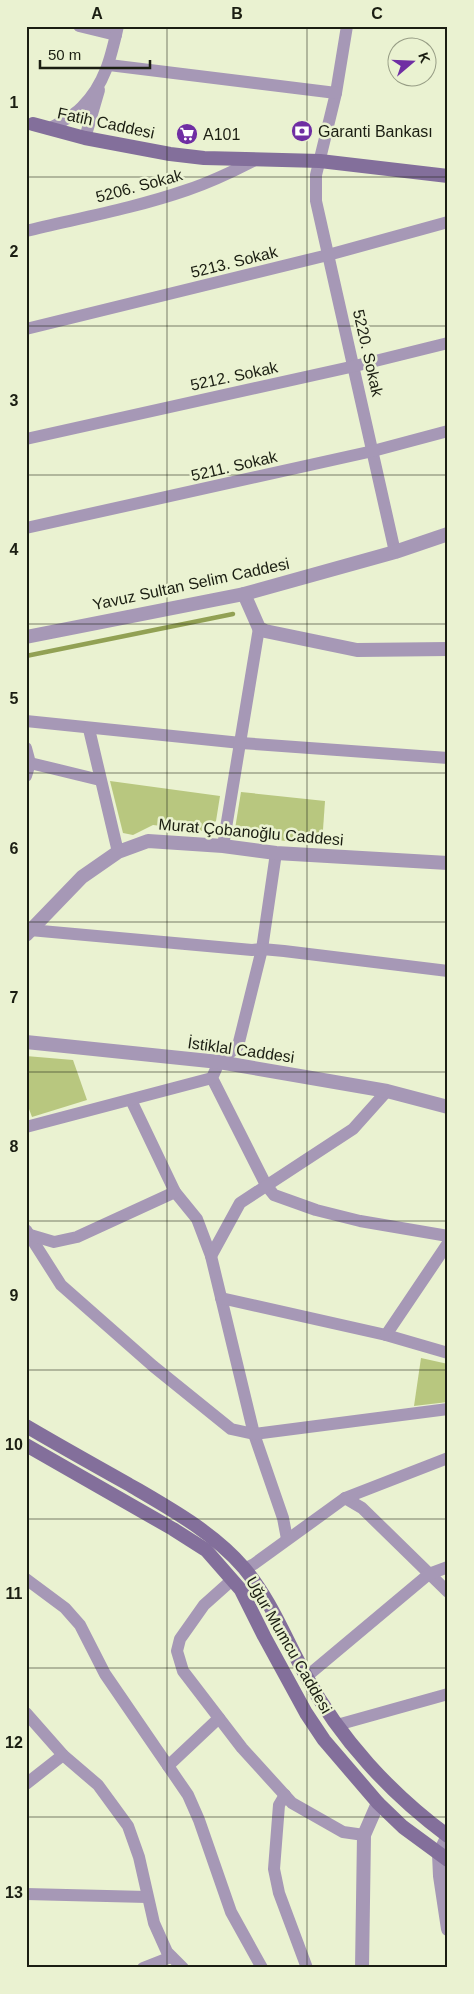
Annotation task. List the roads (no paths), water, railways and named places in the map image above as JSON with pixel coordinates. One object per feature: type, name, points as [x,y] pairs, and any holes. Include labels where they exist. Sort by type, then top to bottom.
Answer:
[{"type":"main road","name":"Fatih Caddesi","points":[[29,124],[85,138],[170,154],[204,158],[320,161],[448,176]]},
{"type":"main road","name":"Uğur Mumcu Caddesi","points":[[26,1426],[175,1512],[222,1545],[244,1568],[266,1601],[306,1677],[337,1725],[359,1752],[405,1801],[448,1836]]},
{"type":"main road","name":"Uğur Mumcu Caddesi","points":[[26,1445],[189,1538],[206,1550],[241,1590],[306,1713],[324,1740],[378,1803],[403,1827],[443,1857]]},
{"type":"street","points":[[79,26],[117,31],[109,65],[101,83],[85,138]]},
{"type":"street","name":"5220. Sokak","points":[[347,26],[336,92],[316,175],[316,201],[395,552]]},
{"type":"street","points":[[109,65],[336,92]]},
{"type":"street","points":[[50,128],[82,109],[101,83]]},
{"type":"street","name":"5206. Sokak","points":[[26,231],[179,193],[213,180],[257,159]]},
{"type":"street","name":"5213. Sokak","points":[[26,329],[328,255],[448,222]]},
{"type":"street","name":"5212. Sokak","points":[[26,439],[354,366],[448,343]]},
{"type":"street","name":"5211. Sokak","points":[[26,528],[373,452],[448,431]]},
{"type":"street","name":"Yavuz Sultan Selim Caddesi","points":[[26,637],[244,594],[395,552],[448,534]]},
{"type":"street","points":[[223,846],[241,744],[258,628],[244,594]]},
{"type":"street","points":[[258,628],[357,650],[448,649]]},
{"type":"street","points":[[26,721],[241,744],[448,758]]},
{"type":"street","points":[[89,729],[118,852]]},
{"type":"street","points":[[26,748],[30,763],[26,776]]},
{"type":"street","points":[[30,763],[100,780]]},
{"type":"street","name":"Murat Çobanoğlu Caddesi","points":[[28,932],[82,877],[118,852],[148,841],[276,852],[448,863]]},
{"type":"street","points":[[212,1078],[219,1062],[238,1046],[262,949],[276,852]]},
{"type":"street","points":[[28,932],[252,950],[262,949],[448,971]]},
{"type":"street","name":"İstiklal Caddesi","points":[[26,1042],[219,1062],[387,1091],[448,1107]]},
{"type":"street","points":[[26,1127],[212,1078]]},
{"type":"street","points":[[212,1078],[266,1185],[274,1195],[316,1210],[360,1221],[448,1236]]},
{"type":"street","points":[[211,1256],[240,1202],[353,1129],[387,1091]]},
{"type":"street","points":[[131,1100],[175,1192],[197,1219],[211,1256],[254,1434],[283,1518],[287,1539]]},
{"type":"street","points":[[27,1233],[54,1242],[77,1237],[175,1192]]},
{"type":"street","points":[[27,1233],[61,1285],[153,1366],[230,1430],[254,1434],[448,1409]]},
{"type":"street","points":[[386,1335],[448,1244]]},
{"type":"street","points":[[221,1298],[386,1335],[448,1353]]},
{"type":"street","points":[[244,1568],[254,1564],[345,1498],[448,1458]]},
{"type":"street","points":[[345,1498],[362,1508],[448,1592]]},
{"type":"street","points":[[306,1677],[429,1574],[448,1567]]},
{"type":"street","points":[[26,1579],[64,1608],[80,1625],[105,1674],[188,1795],[199,1820],[231,1912],[262,1968]]},
{"type":"street","points":[[232,1580],[204,1605],[180,1639],[177,1651],[183,1671],[242,1748],[292,1804],[343,1832],[364,1834]]},
{"type":"street","points":[[337,1725],[448,1694]]},
{"type":"street","points":[[26,1713],[63,1755],[98,1785],[128,1826],[139,1857],[154,1923],[167,1952],[183,1968]]},
{"type":"street","points":[[168,1766],[219,1718]]},
{"type":"street","points":[[26,1784],[63,1755]]},
{"type":"street","points":[[285,1795],[279,1805],[274,1869],[279,1893],[307,1968]]},
{"type":"street","points":[[362,1968],[364,1834],[378,1803]]},
{"type":"street","points":[[448,1836],[440,1876],[448,1929]]},
{"type":"street","points":[[26,1894],[147,1897]]},
{"type":"street","points":[[143,1968],[171,1957]]},
{"type":"waterway","points":[[26,656],[233,614]]},
{"type":"place","name":"Garanti Bankası","points":[[302,131]]},
{"type":"place","name":"A101","points":[[187,134]]}]
